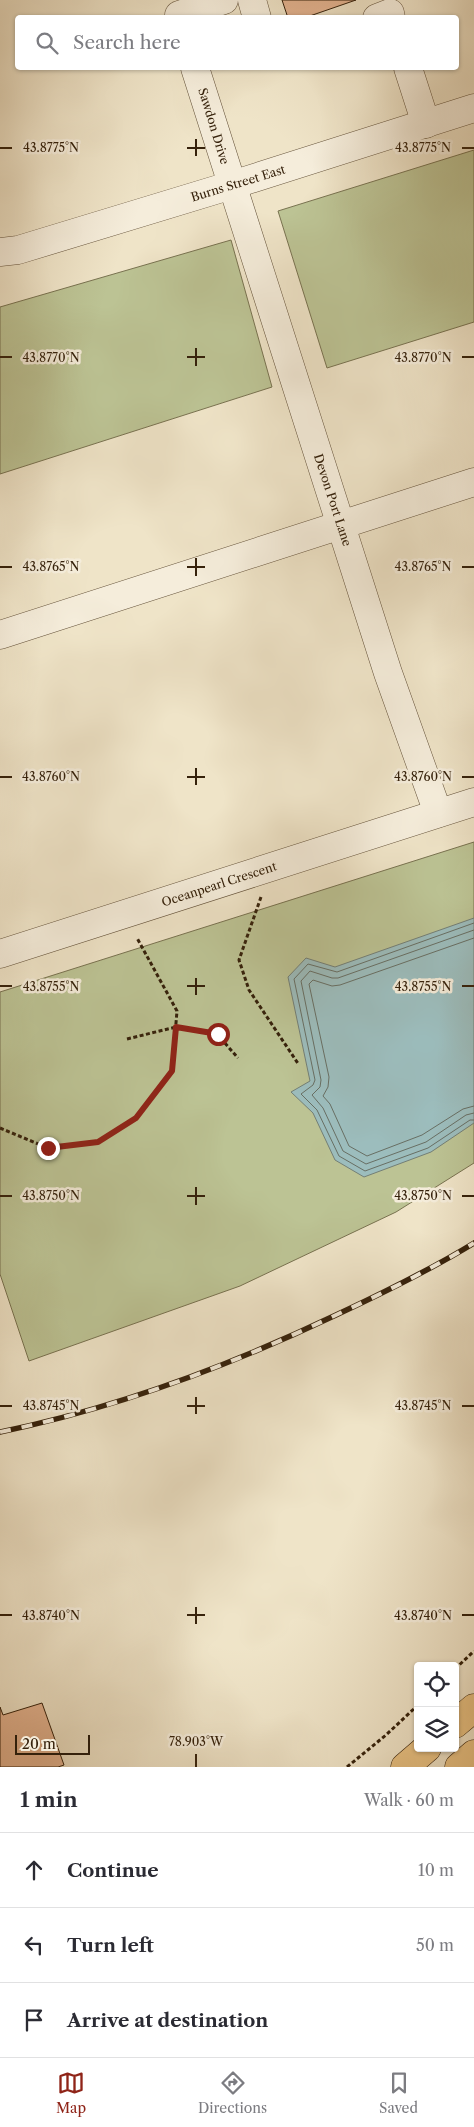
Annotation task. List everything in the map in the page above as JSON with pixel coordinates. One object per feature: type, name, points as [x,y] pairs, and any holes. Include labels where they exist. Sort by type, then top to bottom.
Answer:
[{"type":"main road","points":[[459,1721],[474,1708]]},
{"type":"main road","points":[[405,1767],[422,1752]]},
{"type":"main road","points":[[459,1767],[474,1754]]},
{"type":"street","points":[[178,11],[224,0]]},
{"type":"street","points":[[252,0],[256,15]]},
{"type":"street","name":"Sawdon Drive","points":[[197,70],[232,185]]},
{"type":"street","points":[[409,70],[426,124]]},
{"type":"street","name":"Burns Street East","points":[[0,252],[18,250],[232,185],[474,108]]},
{"type":"street","name":"Devon Port Lane","points":[[232,185],[388,674],[438,813]]},
{"type":"street","points":[[0,635],[474,482]]},
{"type":"street","name":"Oceanpearl Crescent","points":[[0,954],[474,802]]},
{"type":"path","points":[[272,866],[239,960],[249,990],[299,1065]]},
{"type":"path","points":[[0,1128],[48,1148],[98,1142],[136,1118],[172,1071],[177,1011],[125,915]]},
{"type":"path","points":[[127,1039],[176,1027],[218,1034],[238,1058]]},
{"type":"path","points":[[459,1665],[474,1651]]},
{"type":"path","points":[[346,1767],[386,1735],[415,1707]]},
{"type":"green space","points":[[474,150],[474,322],[327,368],[278,211]]},
{"type":"green space","points":[[231,240],[272,387],[0,474],[0,307]]},
{"type":"green space","points":[[474,842],[474,1163],[396,1212],[240,1286],[29,1361],[0,1274],[0,992]]},
{"type":"water","points":[[474,918],[474,1123],[431,1152],[364,1177],[335,1160],[313,1113],[291,1092],[310,1081],[288,977],[306,958],[335,967]]},
{"type":"building","points":[[282,0],[356,0],[313,15],[287,15]]},
{"type":"building","points":[[42,1703],[64,1765],[58,1767],[0,1767],[0,1707],[3,1715]]},
{"type":"railway","points":[[0,1432],[87,1411],[172,1384],[214,1368],[296,1334],[371,1298],[423,1272],[474,1243]]},
{"type":"route","points":[[48,1148],[98,1142],[136,1118],[172,1071],[176,1027],[218,1034]]}]
